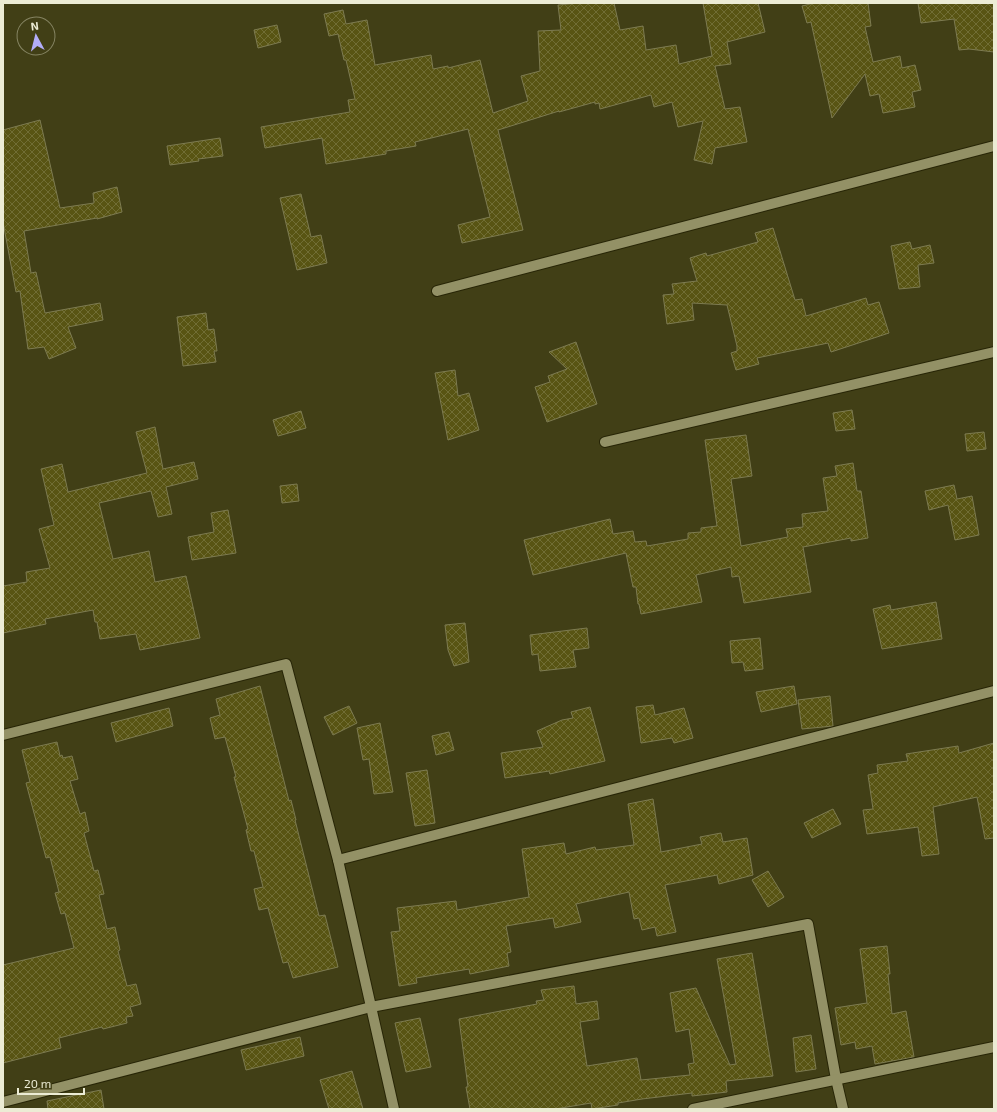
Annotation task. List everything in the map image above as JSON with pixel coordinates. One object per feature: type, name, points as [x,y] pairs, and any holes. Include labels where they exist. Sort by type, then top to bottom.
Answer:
[{"type":"street","points":[[437,291],[994,146]]},
{"type":"street","points":[[605,442],[994,352]]},
{"type":"street","points":[[3,735],[286,664],[338,860],[394,1109]]},
{"type":"street","points":[[338,860],[994,691]]},
{"type":"street","points":[[3,1102],[371,1007],[808,924],[842,1109]]},
{"type":"street","points":[[693,1109],[994,1047]]},
{"type":"building","points":[[579,3],[614,3],[620,30],[643,26],[646,50],[676,45],[679,64],[712,56],[703,3],[758,3],[765,32],[727,42],[731,64],[715,66],[725,109],[740,107],[747,142],[715,148],[712,164],[694,160],[703,121],[678,127],[672,102],[654,107],[651,95],[600,109],[599,103],[595,104],[595,102],[559,111],[498,130],[523,230],[462,243],[458,225],[490,217],[468,129],[415,142],[416,146],[386,151],[386,154],[326,164],[322,138],[265,148],[261,127],[350,112],[348,100],[355,99],[346,60],[344,60],[338,34],[329,36],[324,14],[343,10],[346,24],[367,20],[375,65],[431,55],[433,69],[448,66],[448,68],[480,60],[493,113],[528,101],[521,76],[540,71],[538,31],[561,30],[558,5]]},
{"type":"building","points":[[814,3],[868,3],[871,26],[865,27],[873,62],[900,56],[902,68],[915,65],[921,90],[912,92],[915,107],[883,113],[879,94],[870,96],[865,74],[832,118],[811,22],[807,23],[802,6]]},
{"type":"building","points":[[918,3],[994,3],[994,52],[969,49],[959,50],[954,19],[921,23]]},
{"type":"building","points":[[277,25],[281,42],[258,48],[254,30]]},
{"type":"building","points":[[40,120],[60,208],[94,203],[93,193],[117,187],[122,212],[97,219],[24,231],[31,273],[36,272],[45,313],[100,303],[103,320],[68,327],[76,348],[49,359],[44,347],[28,349],[20,291],[16,292],[3,222],[3,130]]},
{"type":"building","points":[[220,138],[223,156],[198,159],[199,161],[170,165],[167,146]]},
{"type":"building","points":[[301,194],[311,237],[321,235],[327,263],[297,270],[280,198]]},
{"type":"building","points":[[773,228],[795,300],[802,299],[806,316],[866,298],[868,305],[879,302],[889,333],[831,352],[828,343],[757,358],[759,364],[736,370],[731,353],[737,351],[737,346],[727,305],[692,303],[694,320],[667,324],[663,295],[674,294],[672,284],[697,281],[690,258],[706,253],[707,256],[758,242],[755,233]]},
{"type":"building","points":[[910,242],[912,249],[930,245],[934,263],[918,265],[920,287],[899,289],[891,246]]},
{"type":"building","points":[[206,313],[208,330],[214,329],[217,351],[214,351],[216,362],[183,366],[177,317]]},
{"type":"building","points":[[576,342],[597,404],[547,422],[535,387],[550,382],[548,376],[567,369],[549,352]]},
{"type":"building","points":[[455,370],[458,396],[469,393],[479,430],[448,440],[435,373]]},
{"type":"building","points":[[852,410],[855,429],[836,431],[833,413]]},
{"type":"building","points":[[301,411],[306,428],[278,436],[273,420]]},
{"type":"building","points":[[155,427],[163,469],[194,462],[198,479],[166,487],[172,514],[158,517],[151,491],[99,503],[113,559],[149,551],[155,582],[186,576],[200,638],[140,650],[136,634],[100,639],[93,610],[45,619],[46,624],[3,633],[3,586],[27,582],[26,572],[50,568],[39,529],[54,525],[41,469],[62,464],[68,492],[147,473],[136,432]]},
{"type":"building","points":[[984,432],[986,449],[967,451],[965,434]]},
{"type":"building","points":[[746,435],[752,476],[731,479],[741,546],[788,537],[786,529],[803,527],[802,514],[828,511],[823,478],[837,476],[835,466],[853,463],[857,491],[861,491],[868,538],[851,541],[851,538],[803,547],[811,592],[744,603],[739,576],[732,577],[731,567],[696,575],[702,602],[641,614],[636,587],[633,587],[626,553],[533,575],[524,540],[610,519],[613,534],[633,531],[635,542],[646,541],[647,546],[688,539],[688,533],[701,532],[701,528],[717,526],[705,440]]},
{"type":"building","points":[[297,484],[299,501],[282,503],[280,486]]},
{"type":"building","points":[[954,485],[957,499],[972,496],[979,535],[955,540],[948,505],[929,510],[925,491]]},
{"type":"building","points":[[228,510],[236,553],[192,560],[188,537],[214,532],[211,513]]},
{"type":"building","points":[[936,602],[942,639],[882,649],[873,609],[890,605],[891,610]]},
{"type":"building","points":[[465,623],[469,662],[454,666],[448,650],[445,625]]},
{"type":"building","points":[[587,628],[589,648],[573,650],[576,667],[540,671],[538,654],[532,655],[530,635]]},
{"type":"building","points":[[760,638],[763,669],[745,671],[743,662],[732,663],[730,641]]},
{"type":"building","points":[[260,686],[289,801],[291,800],[319,916],[325,915],[338,967],[293,978],[288,962],[283,963],[268,908],[259,910],[254,889],[263,887],[254,851],[251,851],[246,830],[248,829],[234,777],[236,777],[225,737],[215,739],[210,718],[220,715],[216,699]]},
{"type":"building","points":[[794,686],[797,704],[761,712],[756,692]]},
{"type":"building","points":[[830,696],[833,726],[802,729],[798,700]]},
{"type":"building","points":[[653,705],[655,715],[684,708],[693,738],[674,743],[672,738],[641,743],[636,707]]},
{"type":"building","points":[[349,706],[357,723],[333,735],[324,717]]},
{"type":"building","points":[[590,707],[605,761],[550,774],[549,771],[505,778],[501,753],[543,747],[537,731],[562,720],[573,718],[571,712]]},
{"type":"building","points":[[169,708],[173,726],[116,742],[111,723]]},
{"type":"building","points":[[380,723],[393,792],[374,794],[369,759],[363,760],[357,728]]},
{"type":"building","points":[[449,732],[454,750],[436,755],[432,736]]},
{"type":"building","points":[[57,742],[60,756],[62,755],[63,758],[72,756],[78,779],[70,781],[80,814],[85,812],[89,831],[84,833],[94,871],[98,870],[104,894],[99,895],[107,929],[115,927],[120,950],[118,951],[127,986],[136,984],[141,1004],[130,1007],[133,1016],[126,1017],[127,1023],[103,1029],[102,1027],[59,1038],[61,1048],[3,1063],[3,965],[74,948],[65,913],[61,914],[55,893],[59,892],[50,857],[46,858],[26,783],[30,782],[22,750]]},
{"type":"building","points":[[994,743],[994,838],[985,839],[977,797],[933,807],[939,854],[922,856],[918,827],[867,834],[863,810],[873,809],[868,775],[878,773],[877,765],[908,761],[906,754],[958,746],[959,753]]},
{"type":"building","points":[[427,770],[435,823],[415,826],[406,773]]},
{"type":"building","points":[[653,799],[661,852],[702,844],[700,837],[721,833],[723,842],[747,838],[753,875],[719,884],[717,875],[665,885],[676,932],[657,936],[655,927],[642,930],[639,918],[634,919],[629,892],[576,904],[581,922],[555,928],[553,918],[506,926],[511,952],[507,953],[509,966],[470,974],[469,969],[416,978],[417,983],[399,986],[391,932],[400,931],[397,908],[456,901],[457,910],[529,897],[522,849],[564,843],[566,854],[595,847],[596,850],[634,845],[628,804]]},
{"type":"building","points":[[833,809],[841,824],[812,838],[804,823]]},
{"type":"building","points":[[768,871],[784,897],[768,907],[752,880]]},
{"type":"building","points":[[887,946],[892,1014],[906,1011],[914,1057],[875,1064],[872,1046],[856,1049],[855,1042],[841,1045],[835,1008],[867,1003],[860,949]]},
{"type":"building","points":[[752,953],[773,1076],[726,1081],[727,1092],[692,1096],[692,1093],[642,1099],[592,1109],[591,1103],[555,1109],[470,1109],[466,1087],[468,1087],[459,1019],[537,1004],[536,1001],[544,1000],[541,990],[574,986],[576,1004],[597,1001],[599,1019],[580,1022],[587,1066],[637,1058],[641,1080],[690,1075],[688,1064],[694,1063],[689,1029],[676,1032],[670,993],[696,988],[730,1065],[736,1064],[717,959]]},
{"type":"building","points":[[420,1018],[431,1067],[406,1072],[395,1023]]},
{"type":"building","points":[[811,1035],[816,1069],[796,1072],[793,1038]]},
{"type":"building","points":[[300,1037],[304,1056],[246,1070],[241,1050]]},
{"type":"building","points":[[352,1071],[363,1109],[329,1109],[320,1080]]},
{"type":"building","points":[[101,1090],[104,1109],[48,1109],[47,1101]]}]
